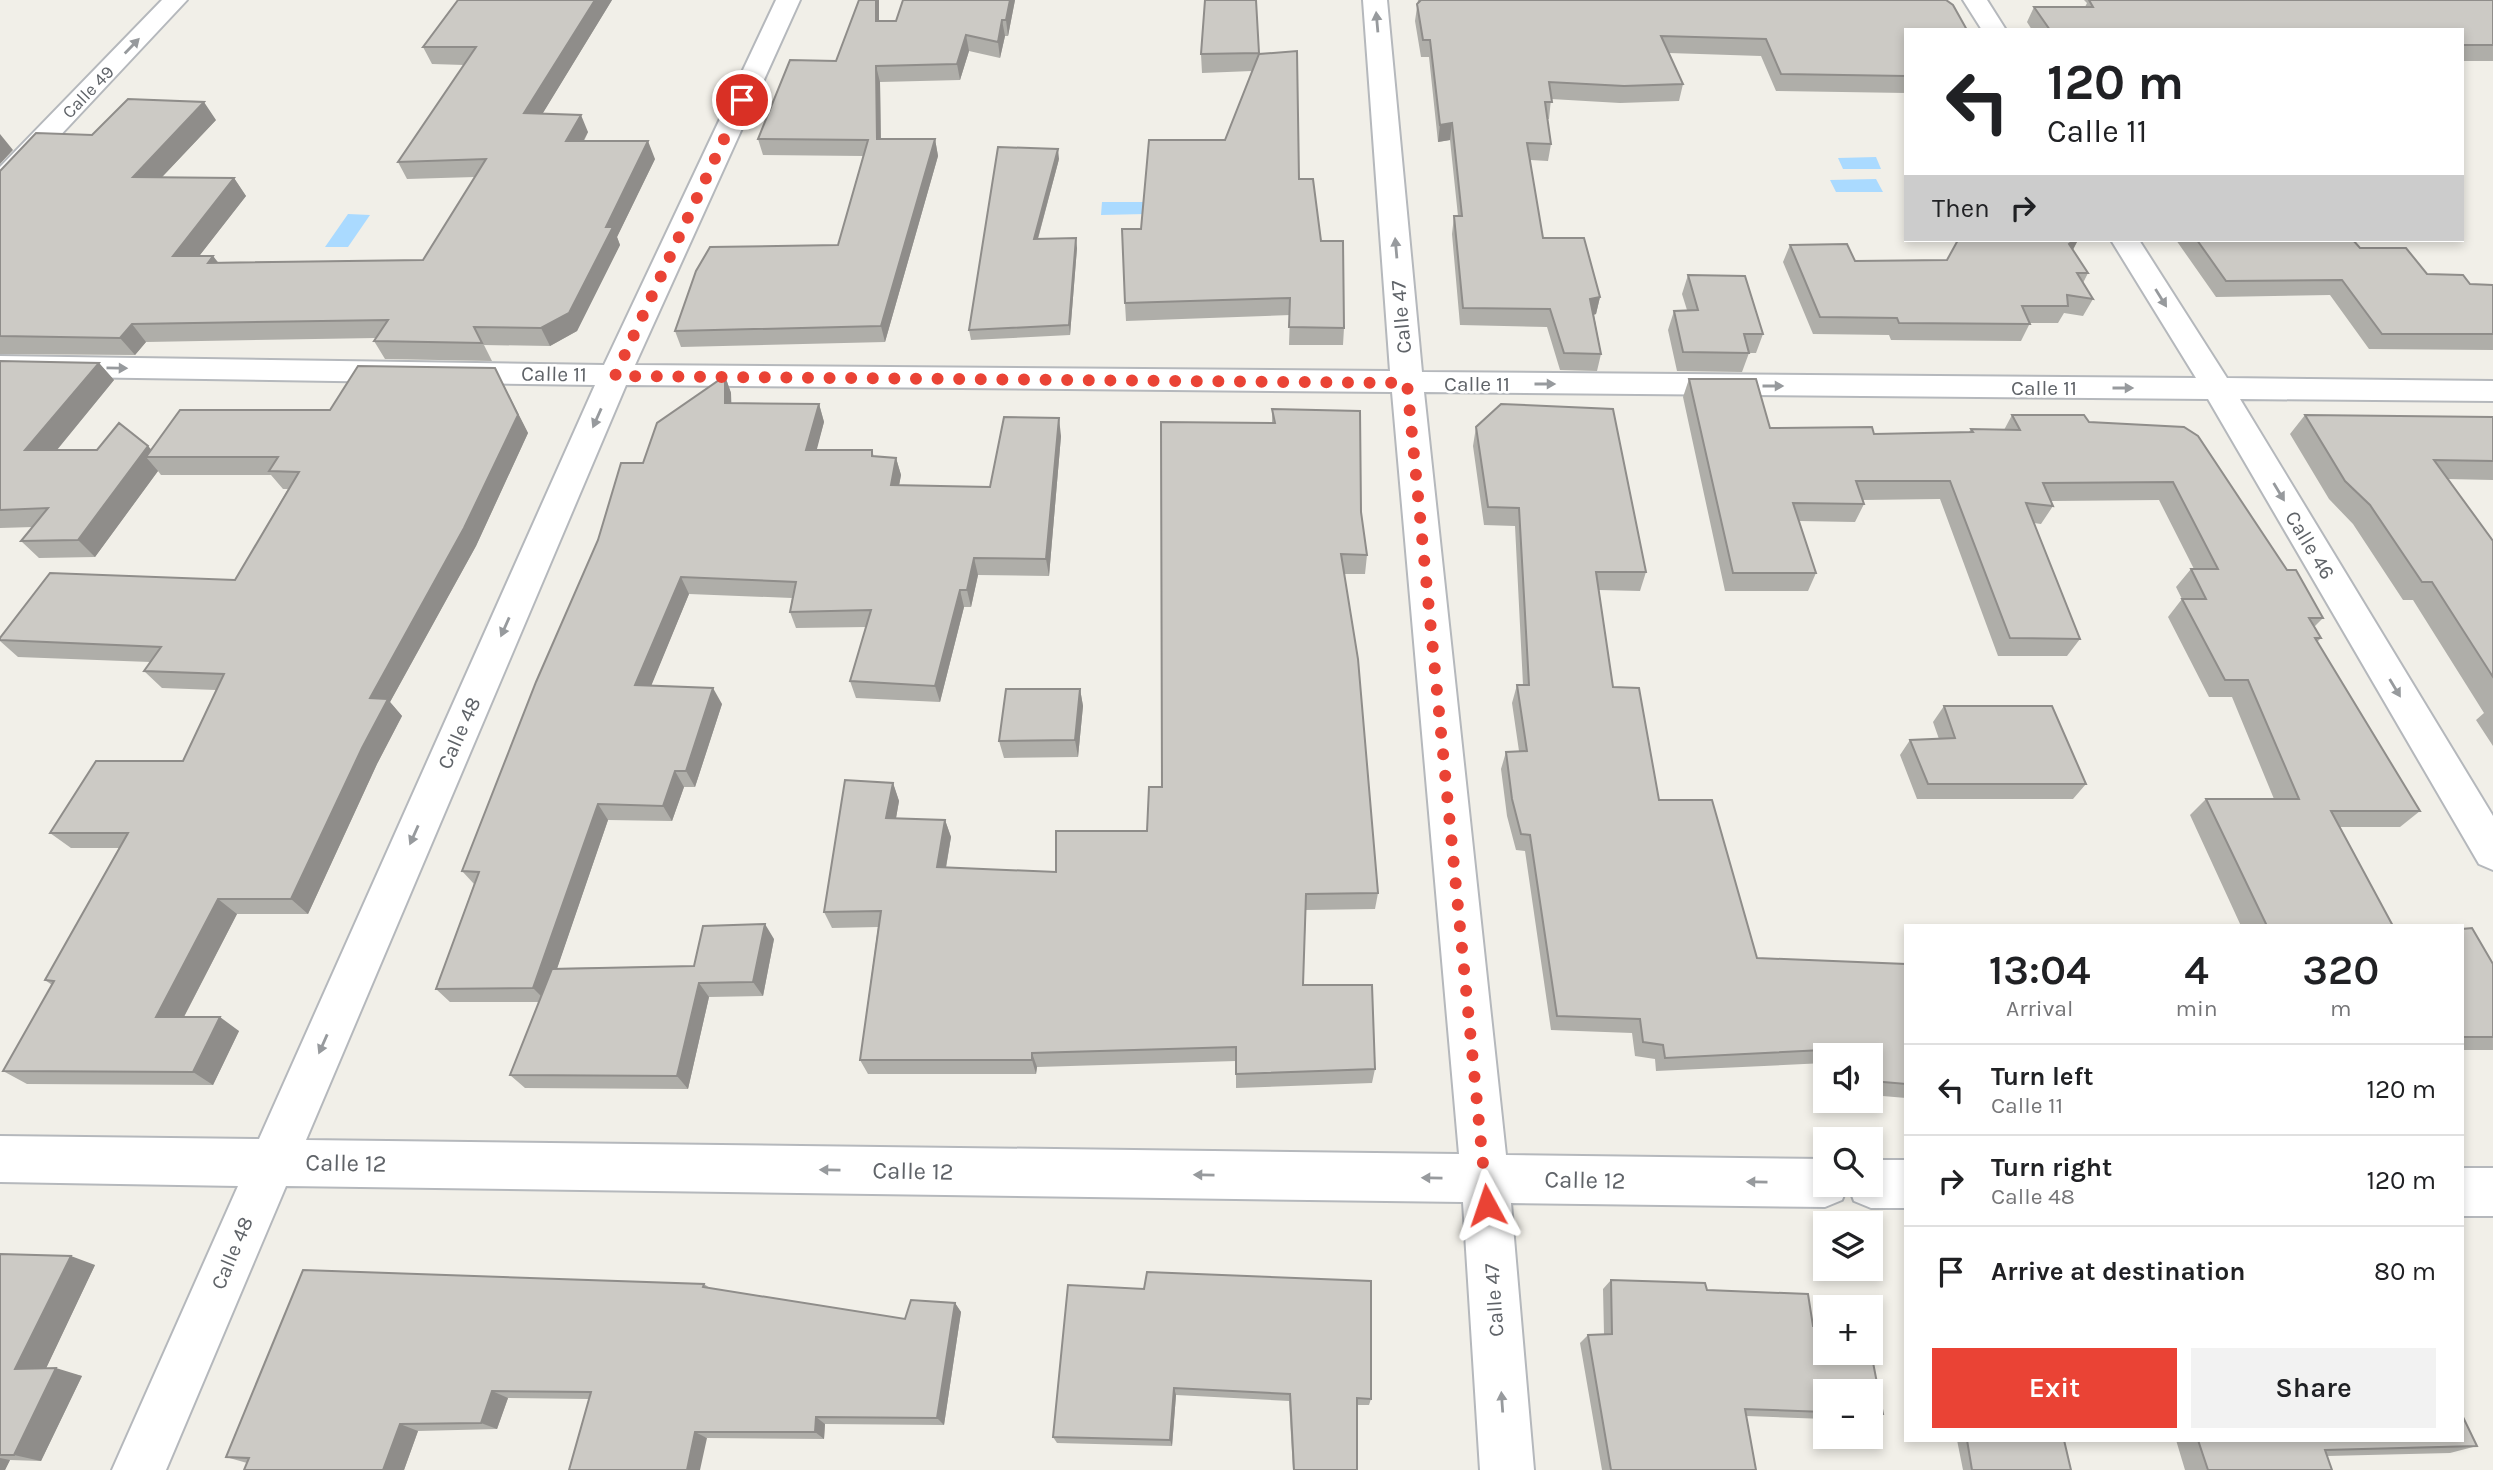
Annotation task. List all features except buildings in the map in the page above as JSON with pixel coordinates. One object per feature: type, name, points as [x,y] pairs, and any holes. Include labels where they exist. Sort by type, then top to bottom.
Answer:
[{"type":"street","name":"Calle 49","points":[[0,183],[175,0]]},
{"type":"street","name":"Calle 48","points":[[139,1470],[615,376],[788,0]]},
{"type":"street","name":"Calle 47","points":[[1375,0],[1407,383],[1485,1179],[1507,1470]]},
{"type":"street","points":[[1975,0],[1993,28]]},
{"type":"street","name":"Calle 46","points":[[2126,242],[2218,389],[2493,852]]},
{"type":"street","name":"Calle 11","points":[[0,366],[615,376],[2493,391]]},
{"type":"street","name":"Calle 12","points":[[0,1159],[1813,1183]]},
{"type":"street","points":[[1883,1184],[1904,1184]]},
{"type":"street","points":[[2464,1192],[2493,1192]]},
{"type":"water","points":[[1876,157],[1881,169],[1843,169],[1838,158]]},
{"type":"water","points":[[1876,179],[1883,192],[1836,192],[1830,180]]},
{"type":"water","points":[[1102,202],[1146,202],[1145,214],[1101,215]]},
{"type":"water","points":[[348,214],[370,215],[348,247],[325,247]]},
{"type":"route","points":[[742,100],[615,376],[1407,383],[1487,1205]]}]
